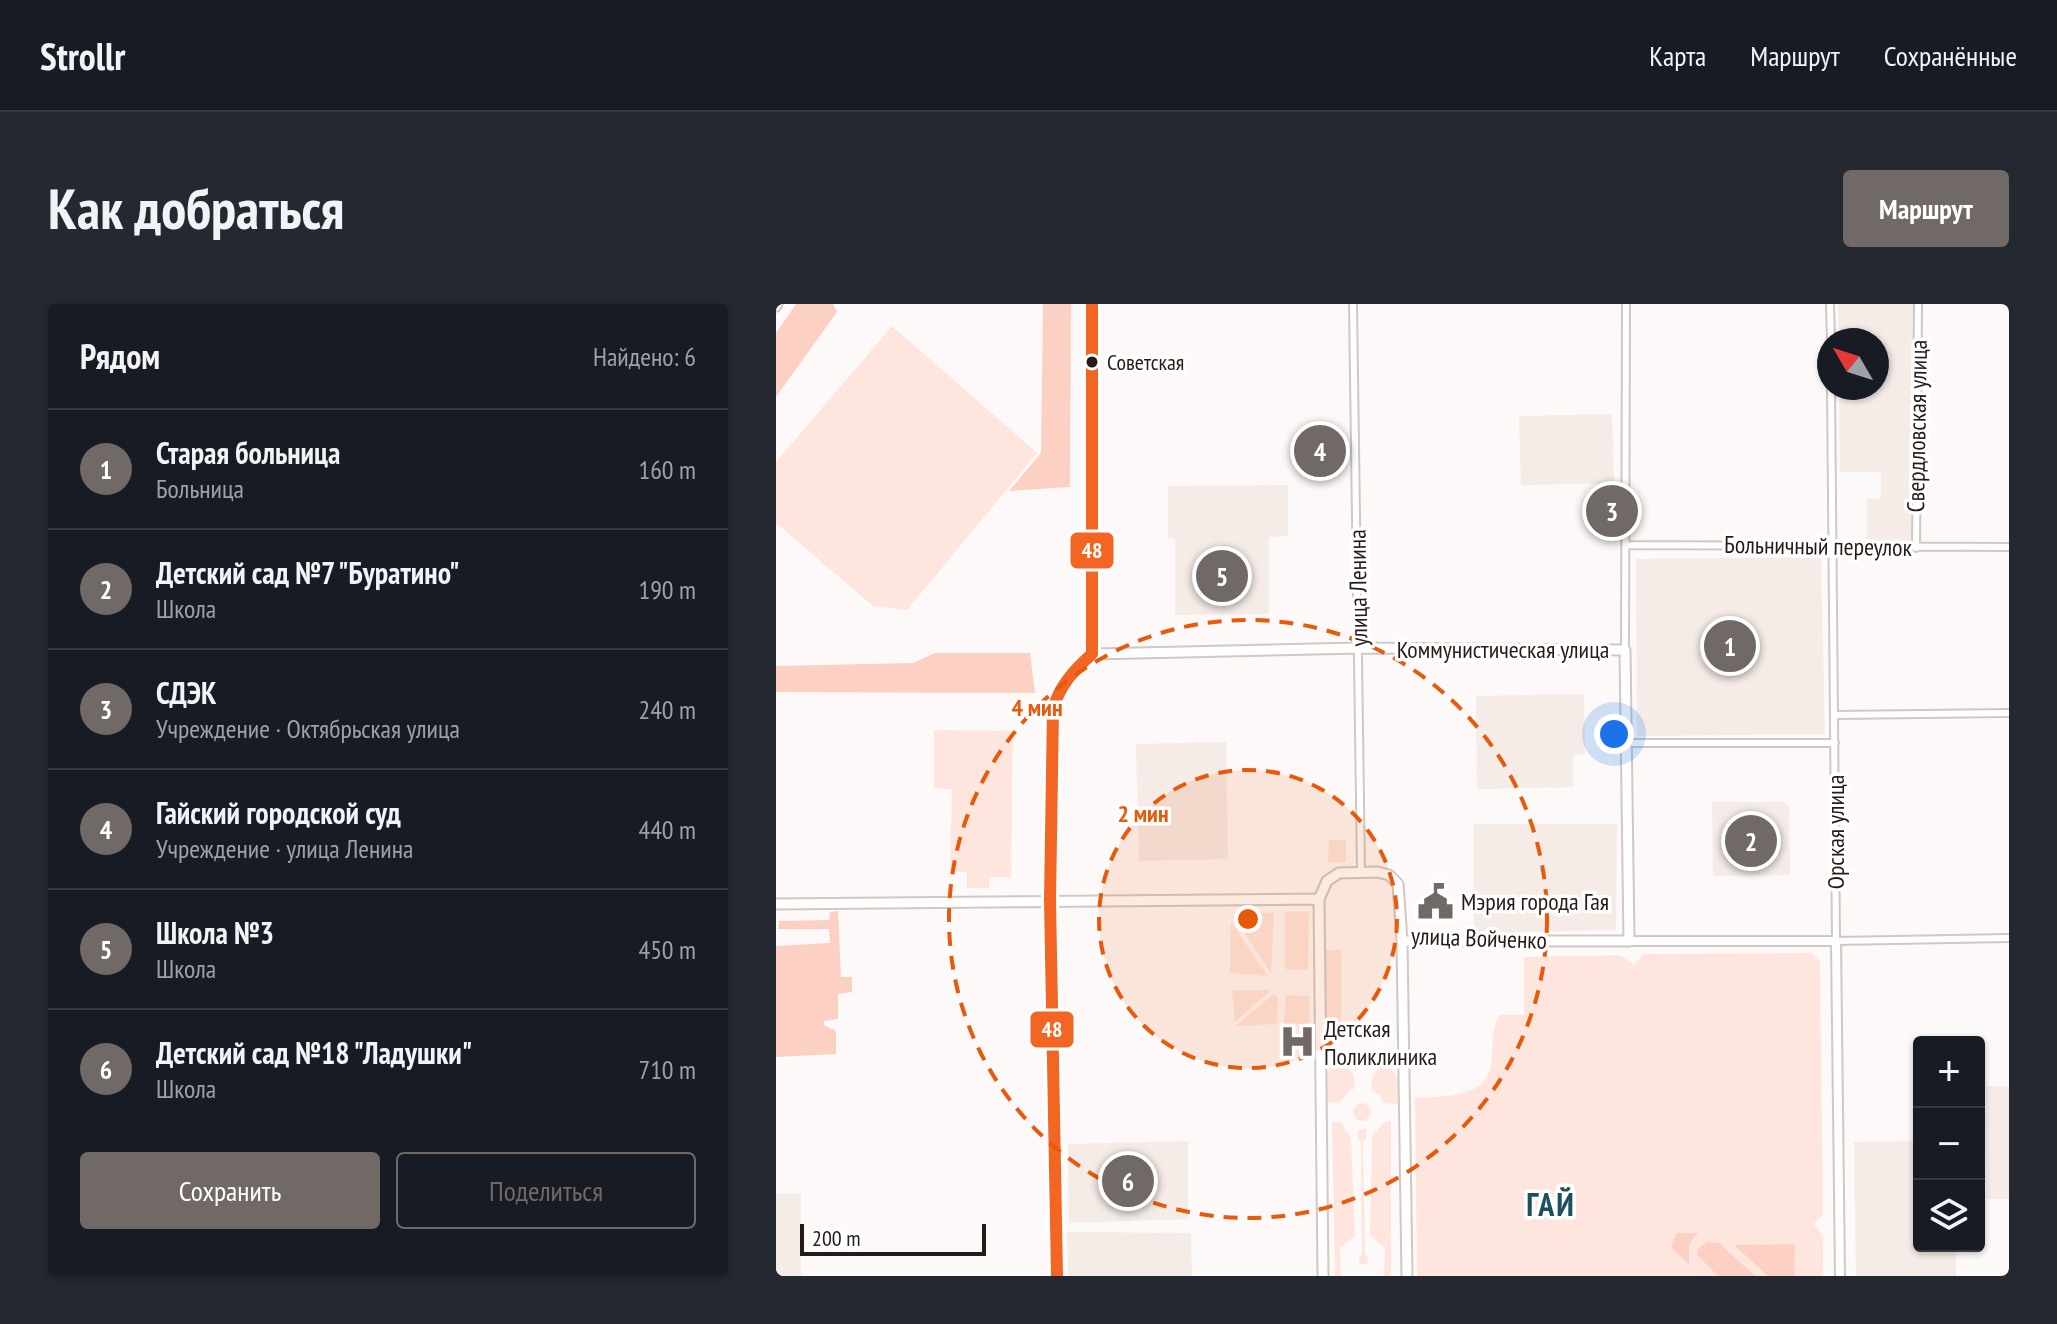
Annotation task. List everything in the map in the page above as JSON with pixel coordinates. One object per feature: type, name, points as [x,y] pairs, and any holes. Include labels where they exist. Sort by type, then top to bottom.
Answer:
[{"type":"main road","name":"Коммунистическая улица","points":[[1092,654],[1359,648],[1625,650]]},
{"type":"main road","points":[[1625,650],[1629,941]]},
{"type":"main road","points":[[1057,1276],[1050,900],[1053,709],[1057,694],[1066,680],[1092,654]]},
{"type":"main road","points":[[1323,1276],[1319,899],[1333,876],[1361,871]]},
{"type":"main road","name":"улица Войченко","points":[[1361,871],[1385,873],[1398,884],[1402,941],[1629,941]]},
{"type":"main road","points":[[776,904],[1319,899]]},
{"type":"main road","points":[[1402,941],[1407,1276]]},
{"type":"street","points":[[1092,304],[1092,654]]},
{"type":"street","name":"улица Ленина","points":[[1353,304],[1361,871]]},
{"type":"street","points":[[1625,650],[1626,304]]},
{"type":"street","points":[[1830,304],[1831,328]]},
{"type":"street","name":"Свердловская улица","points":[[1916,548],[1918,304]]},
{"type":"street","name":"Орская улица","points":[[1831,400],[1840,1276]]},
{"type":"street","name":"Больничный переулок","points":[[1627,545],[2009,547]]},
{"type":"street","points":[[1835,715],[2009,713]]},
{"type":"street","points":[[1628,743],[1835,743]]},
{"type":"street","name":"улица Войченко","points":[[1629,941],[2009,938]]},
{"type":"shaded area","points":[[796,304],[833,304],[837,312],[776,397],[776,333]]},
{"type":"shaded area","points":[[1043,304],[1071,304],[1070,487],[1009,491],[1041,453]]},
{"type":"shaded area","points":[[1838,304],[1915,304],[1913,544],[1867,542],[1867,499],[1881,498],[1881,472],[1840,472],[1839,400],[1889,400],[1889,328],[1839,328]]},
{"type":"shaded area","points":[[892,326],[1037,453],[907,610],[873,606],[776,523],[776,462]]},
{"type":"shaded area","points":[[1612,414],[1614,483],[1521,485],[1519,416]]},
{"type":"shaded area","points":[[1288,485],[1288,536],[1269,537],[1269,614],[1175,615],[1175,539],[1168,538],[1168,486]]},
{"type":"shaded area","points":[[1821,557],[1825,734],[1637,736],[1636,559]]},
{"type":"shaded area","points":[[935,653],[1030,653],[1035,693],[776,692],[776,666],[913,663]]},
{"type":"shaded area","points":[[1584,694],[1585,754],[1573,755],[1573,787],[1477,789],[1476,696]]},
{"type":"shaded area","points":[[934,730],[1013,731],[1011,877],[989,877],[989,888],[967,888],[967,872],[950,871],[952,789],[934,788]]},
{"type":"shaded area","points":[[1226,742],[1228,859],[1139,861],[1136,744]]},
{"type":"shaded area","points":[[1712,802],[1784,802],[1789,807],[1790,875],[1713,876]]},
{"type":"shaded area","points":[[1474,824],[1617,824],[1616,930],[1474,933]]},
{"type":"shaded area","points":[[1329,840],[1346,840],[1346,862],[1328,862]]},
{"type":"shaded area","points":[[838,911],[841,977],[852,977],[852,992],[838,994],[838,1019],[824,1021],[824,1025],[836,1031],[836,1054],[776,1057],[776,946],[830,943],[829,929],[778,929],[779,921],[829,920],[830,912]]},
{"type":"shaded area","points":[[1309,911],[1308,970],[1285,969],[1285,912]]},
{"type":"shaded area","points":[[1274,912],[1271,973],[1233,916]]},
{"type":"shaded area","points":[[1231,922],[1268,976],[1230,973]]},
{"type":"shaded area","points":[[1324,950],[1341,950],[1341,1039],[1324,1039]]},
{"type":"shaded area","points":[[1812,953],[1820,962],[1823,1214],[1814,1224],[1823,1236],[1823,1276],[1417,1276],[1415,1098],[1460,1094],[1481,1084],[1491,1065],[1494,1029],[1499,1015],[1524,1015],[1524,957],[1620,955],[1634,965],[1644,954]]},
{"type":"shaded area","points":[[1232,990],[1271,990],[1235,1022]]},
{"type":"shaded area","points":[[1274,994],[1278,997],[1277,1024],[1235,1026]]},
{"type":"shaded area","points":[[1286,995],[1309,996],[1309,1024],[1284,1024]]},
{"type":"shaded area","points":[[1340,1059],[1353,1074],[1355,1088],[1339,1103],[1325,1102],[1324,1082],[1334,1060]]},
{"type":"shaded area","points":[[1386,1061],[1400,1081],[1399,1104],[1383,1103],[1371,1089],[1373,1075]]},
{"type":"shaded area","points":[[1986,1086],[2009,1086],[2009,1199],[1987,1199]]},
{"type":"shaded area","points":[[1362,1103],[1371,1112],[1362,1121],[1353,1112]]},
{"type":"shaded area","points":[[1391,1120],[1391,1276],[1384,1276],[1385,1249],[1370,1235],[1372,1136]]},
{"type":"shaded area","points":[[1332,1122],[1341,1122],[1351,1138],[1355,1236],[1340,1248],[1341,1276],[1335,1276]]},
{"type":"shaded area","points":[[1366,1129],[1366,1140],[1363,1141],[1365,1255],[1368,1256],[1367,1264],[1360,1264],[1361,1140],[1358,1140],[1358,1130]]},
{"type":"shaded area","points":[[1188,1141],[1188,1219],[1069,1223],[1068,1144]]},
{"type":"shaded area","points":[[1913,1141],[1913,1252],[1956,1252],[1956,1276],[1856,1276],[1854,1142]]},
{"type":"shaded area","points":[[776,1194],[801,1194],[801,1276],[776,1276]]},
{"type":"shaded area","points":[[1067,1232],[1191,1233],[1192,1276],[1068,1276]]},
{"type":"shaded area","points":[[1676,1233],[1698,1233],[1689,1244],[1689,1264],[1671,1248]]},
{"type":"shaded area","points":[[1707,1242],[1719,1243],[1755,1276],[1718,1276],[1697,1255],[1698,1249]]},
{"type":"shaded area","points":[[1795,1244],[1794,1276],[1768,1276],[1734,1245]]},
{"type":"transit line","name":"48","points":[[1057,1276],[1050,900],[1053,709],[1068,678],[1092,654],[1092,304]]},
{"type":"place","name":"Советская","points":[[1092,362]]},
{"type":"place","name":"Гайский городской суд","points":[[1320,451]]},
{"type":"place","name":"СДЭК","points":[[1612,511]]},
{"type":"place","name":"Школа №3","points":[[1222,576]]},
{"type":"place","name":"Старая больница","points":[[1730,646]]},
{"type":"place","name":"Детский сад №7 \"Буратино\"","points":[[1751,841]]},
{"type":"place","name":"Мэрия города Гая","points":[[1435,901]]},
{"type":"place","name":"Детская Поликлиника","points":[[1298,1042]]},
{"type":"place","name":"Детский сад №18 \"Ладушки\"","points":[[1128,1181]]},
{"type":"district","name":"ГАЙ","points":[[1551,1204]]}]
